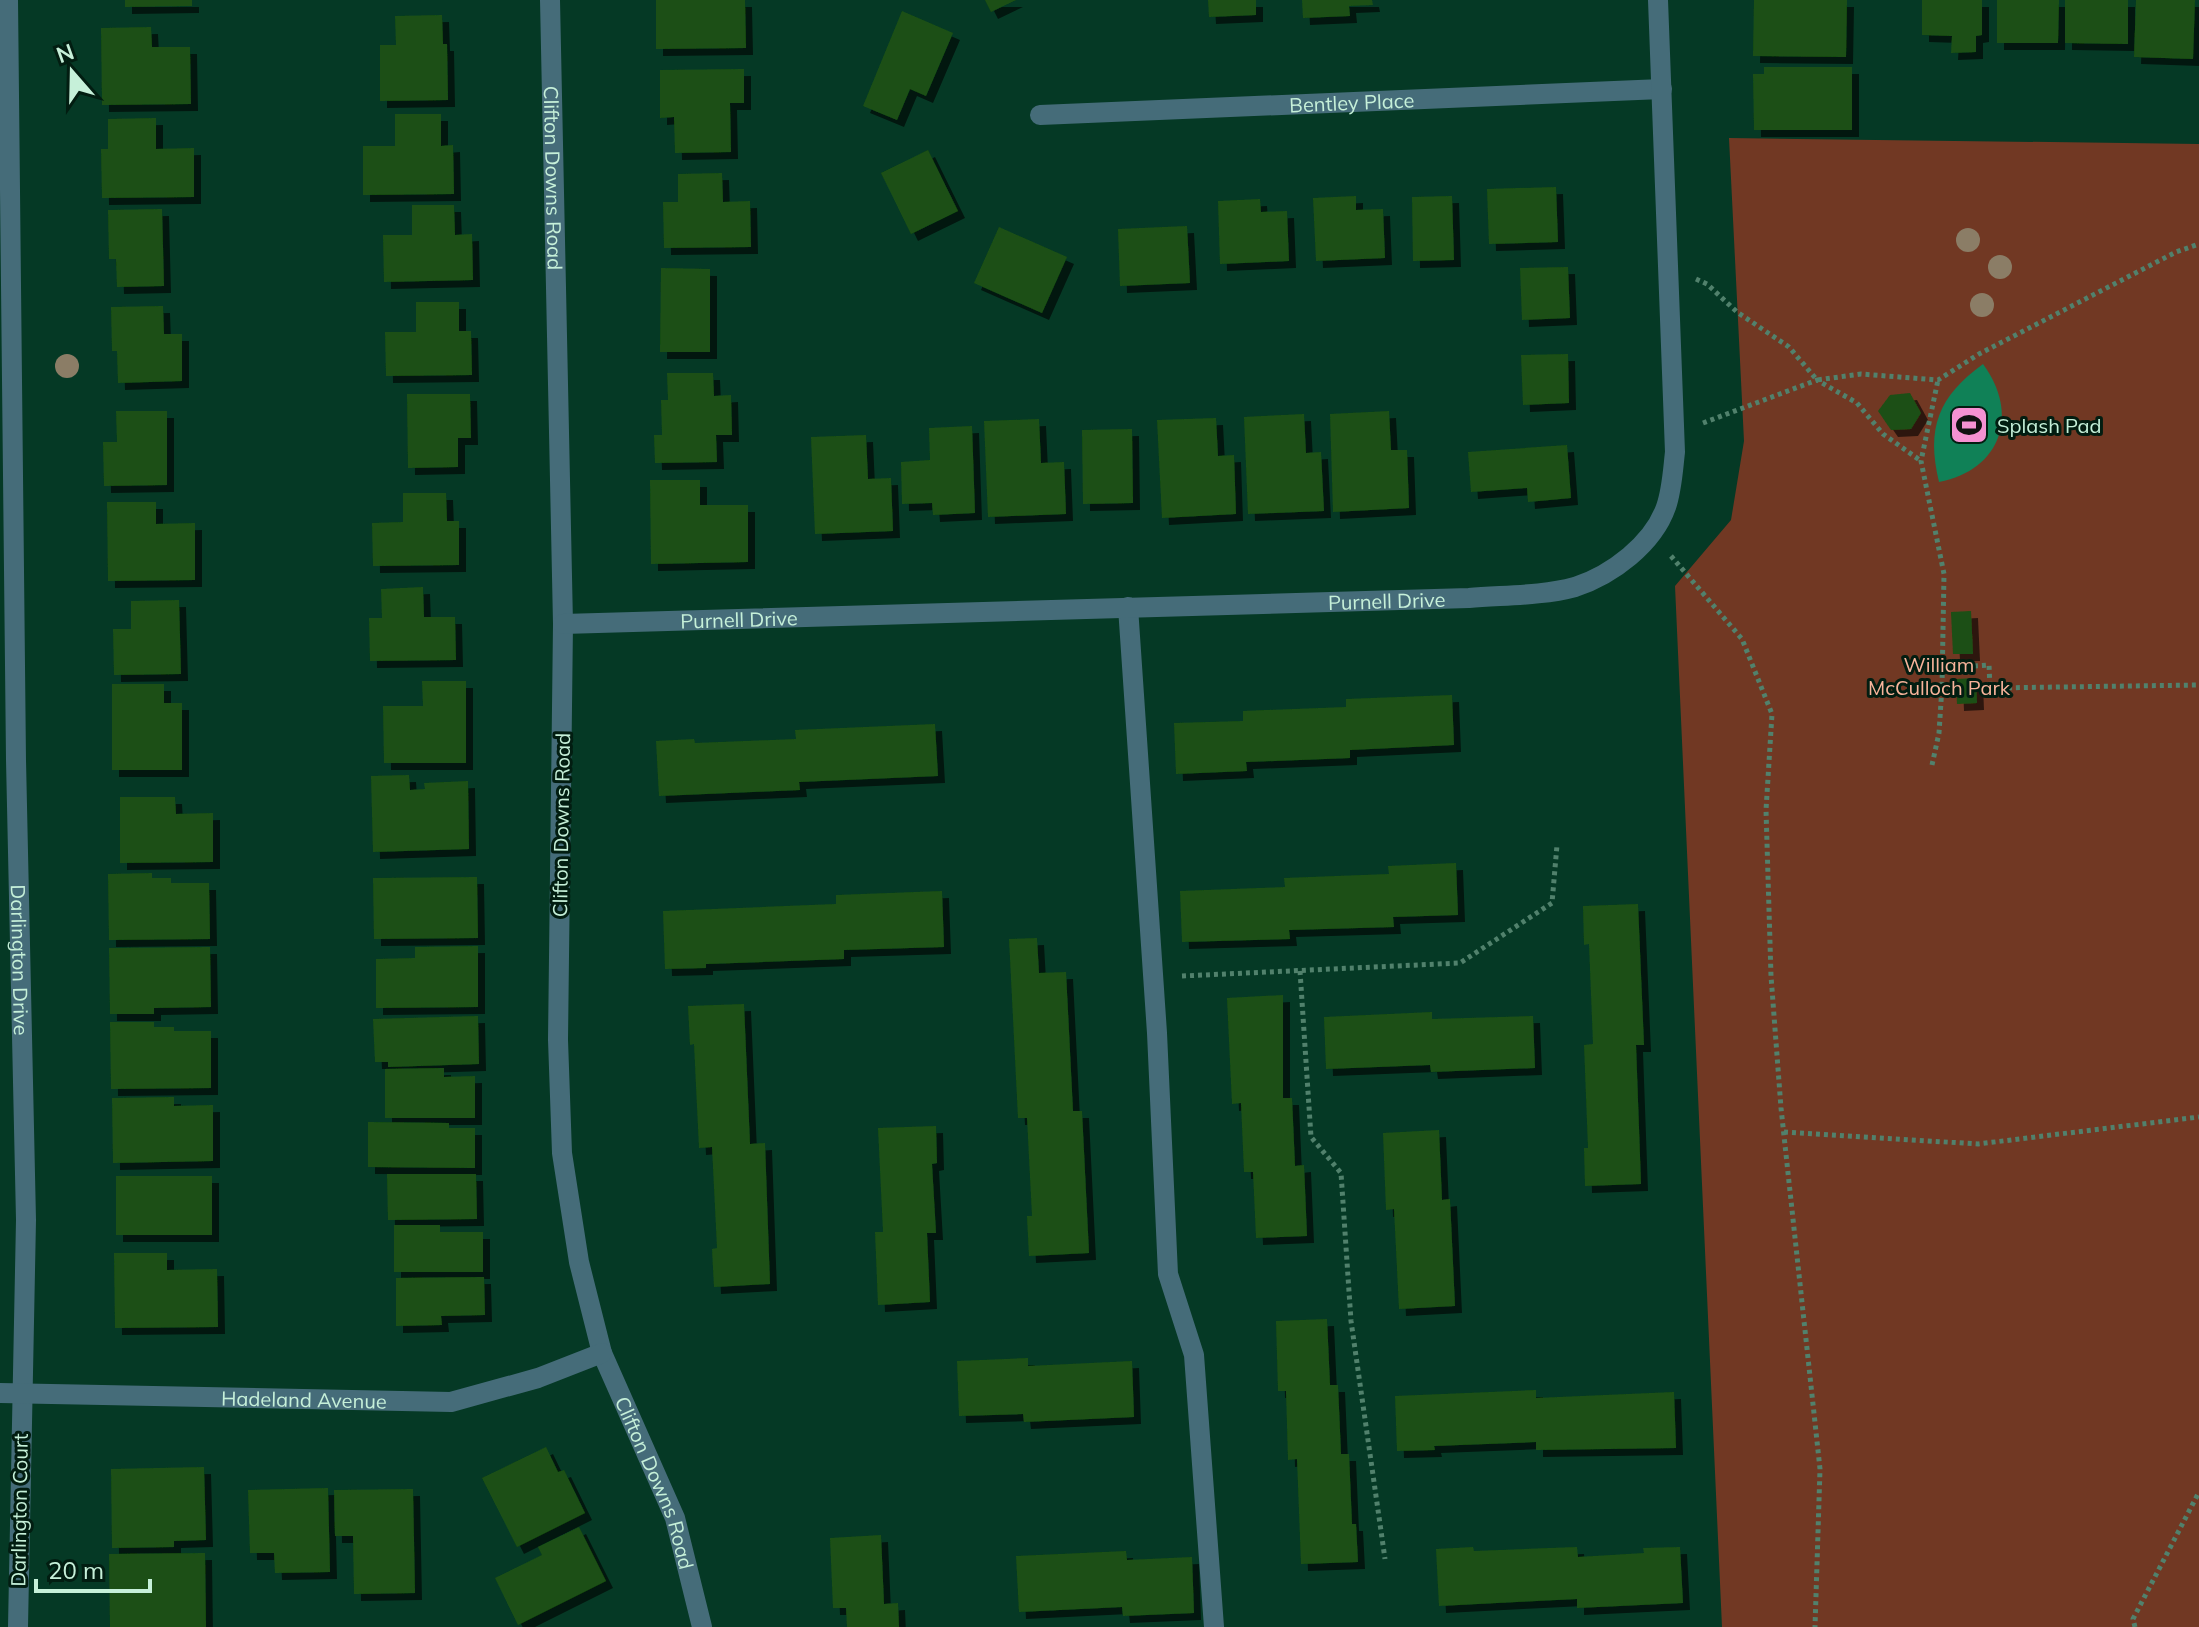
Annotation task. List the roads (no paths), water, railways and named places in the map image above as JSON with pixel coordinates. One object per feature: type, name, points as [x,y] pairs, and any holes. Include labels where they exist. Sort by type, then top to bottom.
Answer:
[{"type":"street","name":"Darlington Drive","points":[[8,0],[4,259],[26,1220],[10,1393]]},
{"type":"street","name":"Clifton Downs Road","points":[[550,0],[563,624],[558,1040],[562,1153],[579,1262],[602,1353],[675,1518],[702,1627]]},
{"type":"street","name":"Purnell Drive","points":[[563,624],[1469,598],[1575,587],[1606,572],[1646,541],[1667,505],[1675,452],[1658,0]]},
{"type":"street","name":"Bentley Place","points":[[1040,115],[1662,89]]},
{"type":"street","points":[[1128,607],[1153,977],[1168,1274],[1194,1355],[1214,1627]]},
{"type":"street","name":"Hadeland Avenue","points":[[10,1393],[451,1402],[538,1378],[602,1353]]},
{"type":"street","name":"Darlington Court","points":[[10,1393],[18,1627]]},
{"type":"place","name":"Splash Pad","points":[[1969,425]]},
{"type":"park label","name":"William McCulloch Park","points":[[1939,676]]}]
